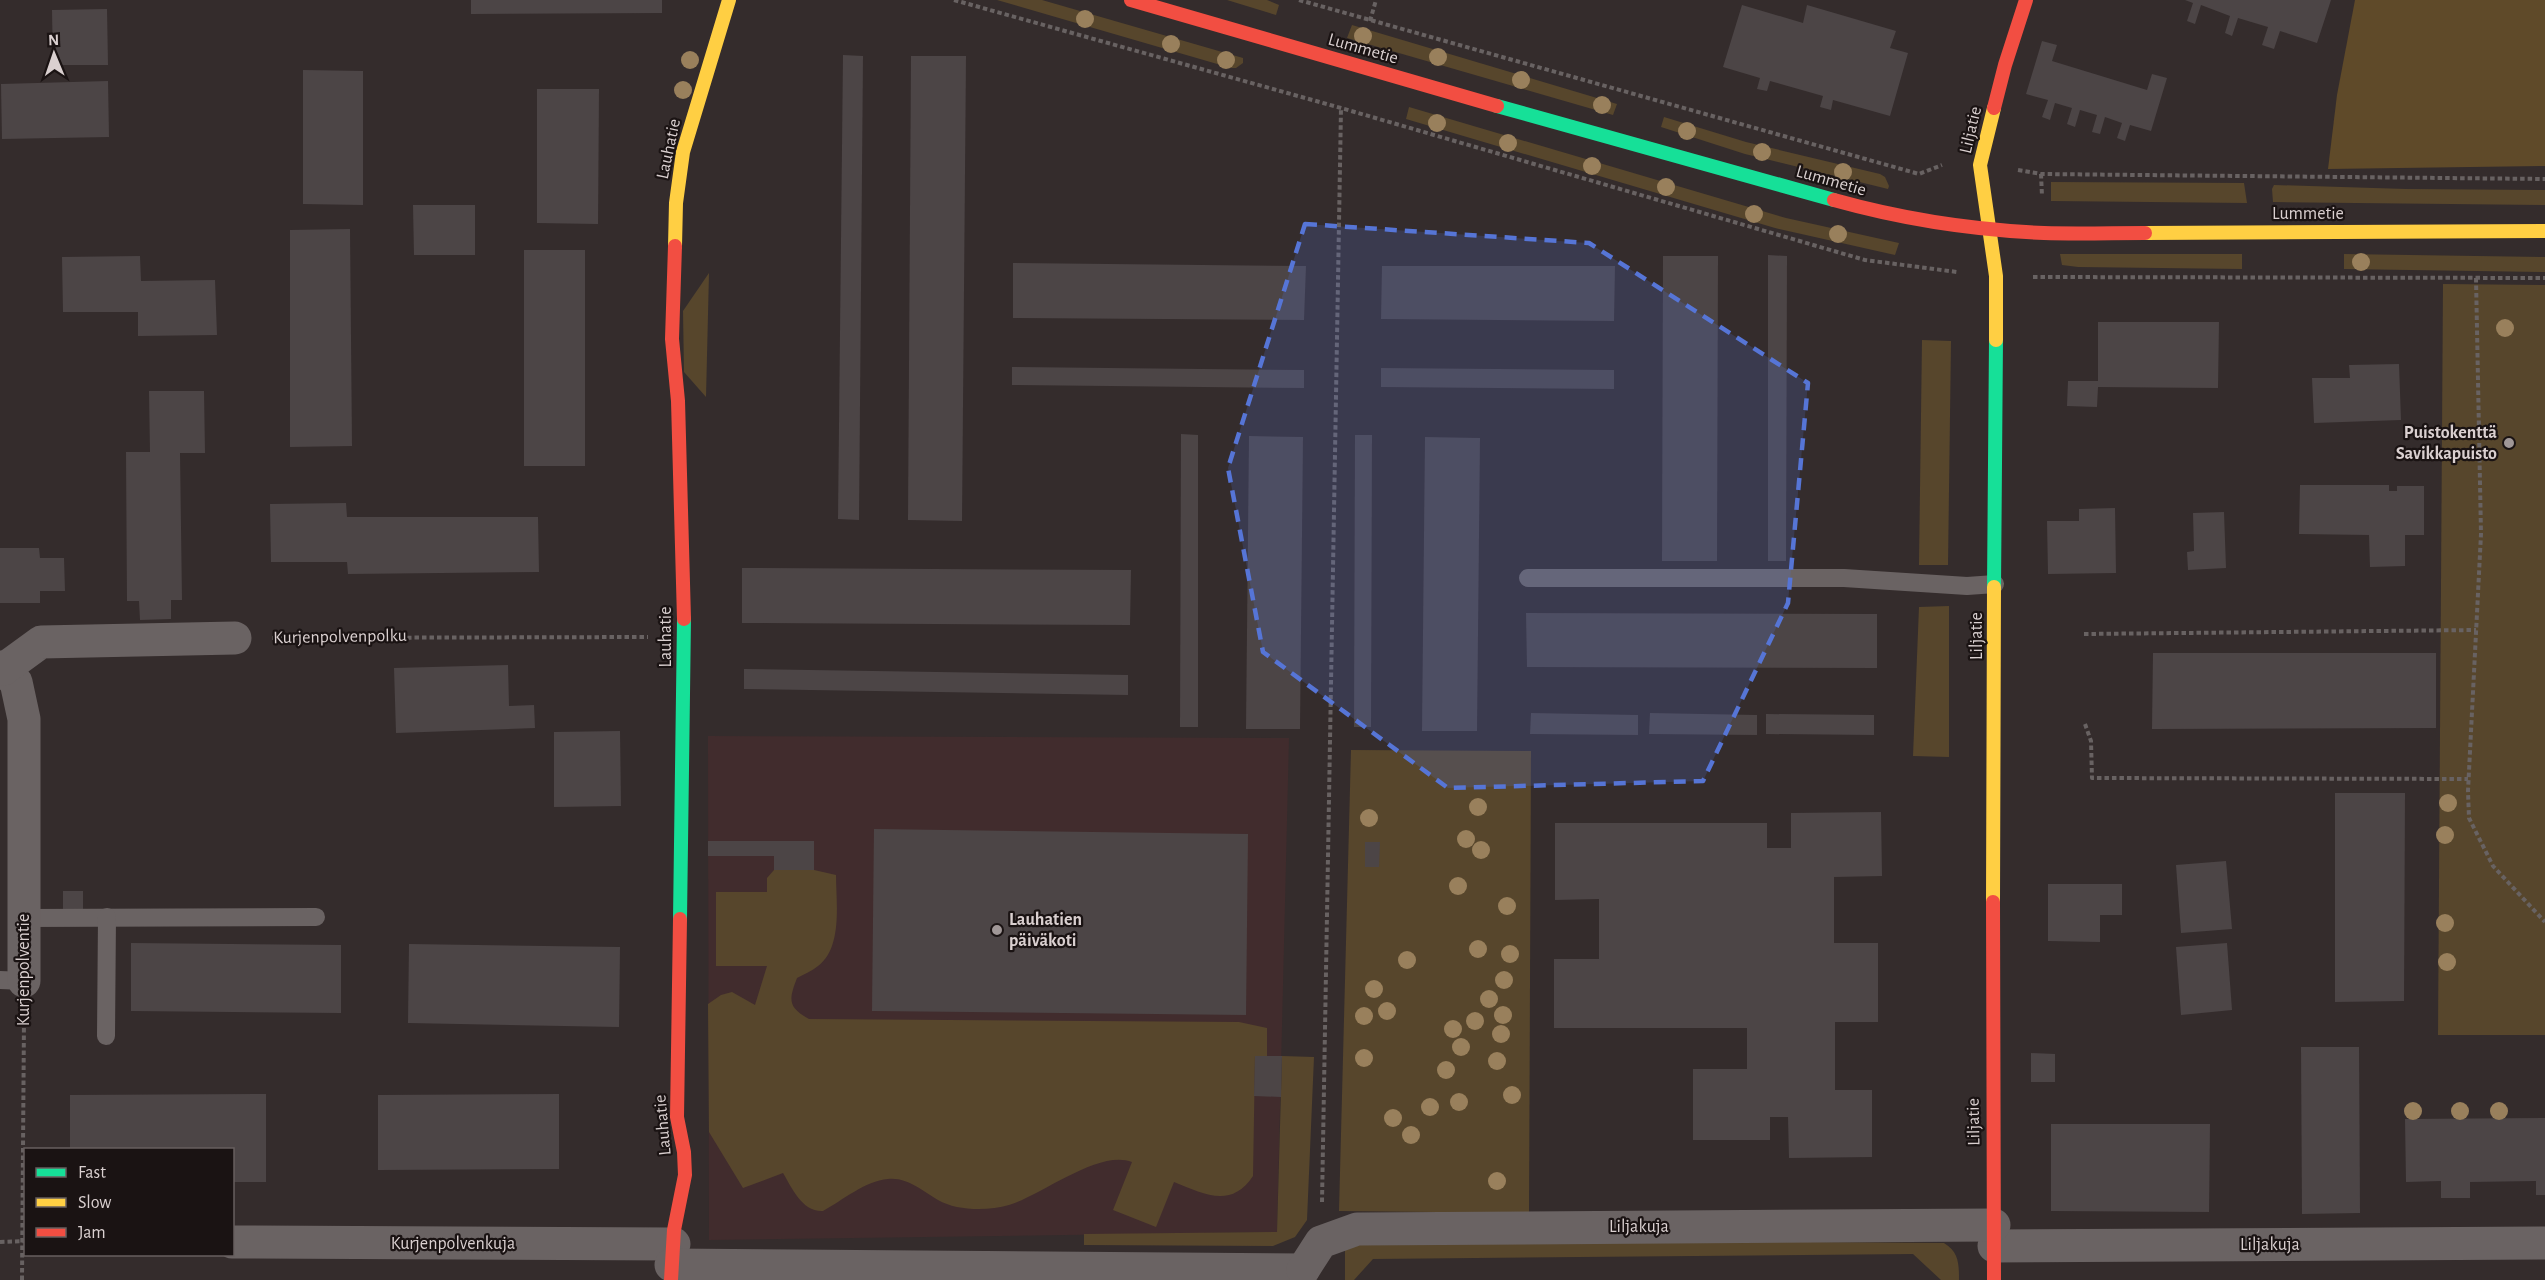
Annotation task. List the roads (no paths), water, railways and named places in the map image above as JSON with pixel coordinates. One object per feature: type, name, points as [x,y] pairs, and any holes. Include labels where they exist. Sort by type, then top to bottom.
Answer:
[{"type":"street","name":"Lauhatie","points":[[672,1263],[674,1230],[686,1175],[684,1152],[676,1117],[685,636],[678,400],[672,339],[676,202],[683,152],[729,0]]},
{"type":"street","name":"Lummetie","points":[[1131,0],[1325,58],[1880,213],[1988,229],[2044,233],[2545,231]]},
{"type":"street","name":"Liljatie","points":[[1994,1280],[1992,1096],[1996,276],[1980,165],[2005,65],[2026,0]]},
{"type":"street","points":[[2,668],[41,642],[235,638]]},
{"type":"street","name":"Kurjenpolventie","points":[[2,668],[16,682],[24,719],[24,918],[12,980]]},
{"type":"street","name":"Liljakuja","points":[[1303,1275],[1321,1242],[1357,1229],[2545,1243]]},
{"type":"street","name":"Kurjenpolvenkuja","points":[[234,1242],[672,1263],[1303,1275]]},
{"type":"lane","points":[[1528,578],[1844,578],[1967,586],[1995,584]]},
{"type":"lane","points":[[106,1036],[107,917]]},
{"type":"lane","points":[[24,918],[316,917]]},
{"type":"place","name":"Puistokenttä Savikkapuisto","points":[[2509,443]]},
{"type":"place","name":"Lauhatien päiväkoti","points":[[997,930]]}]
